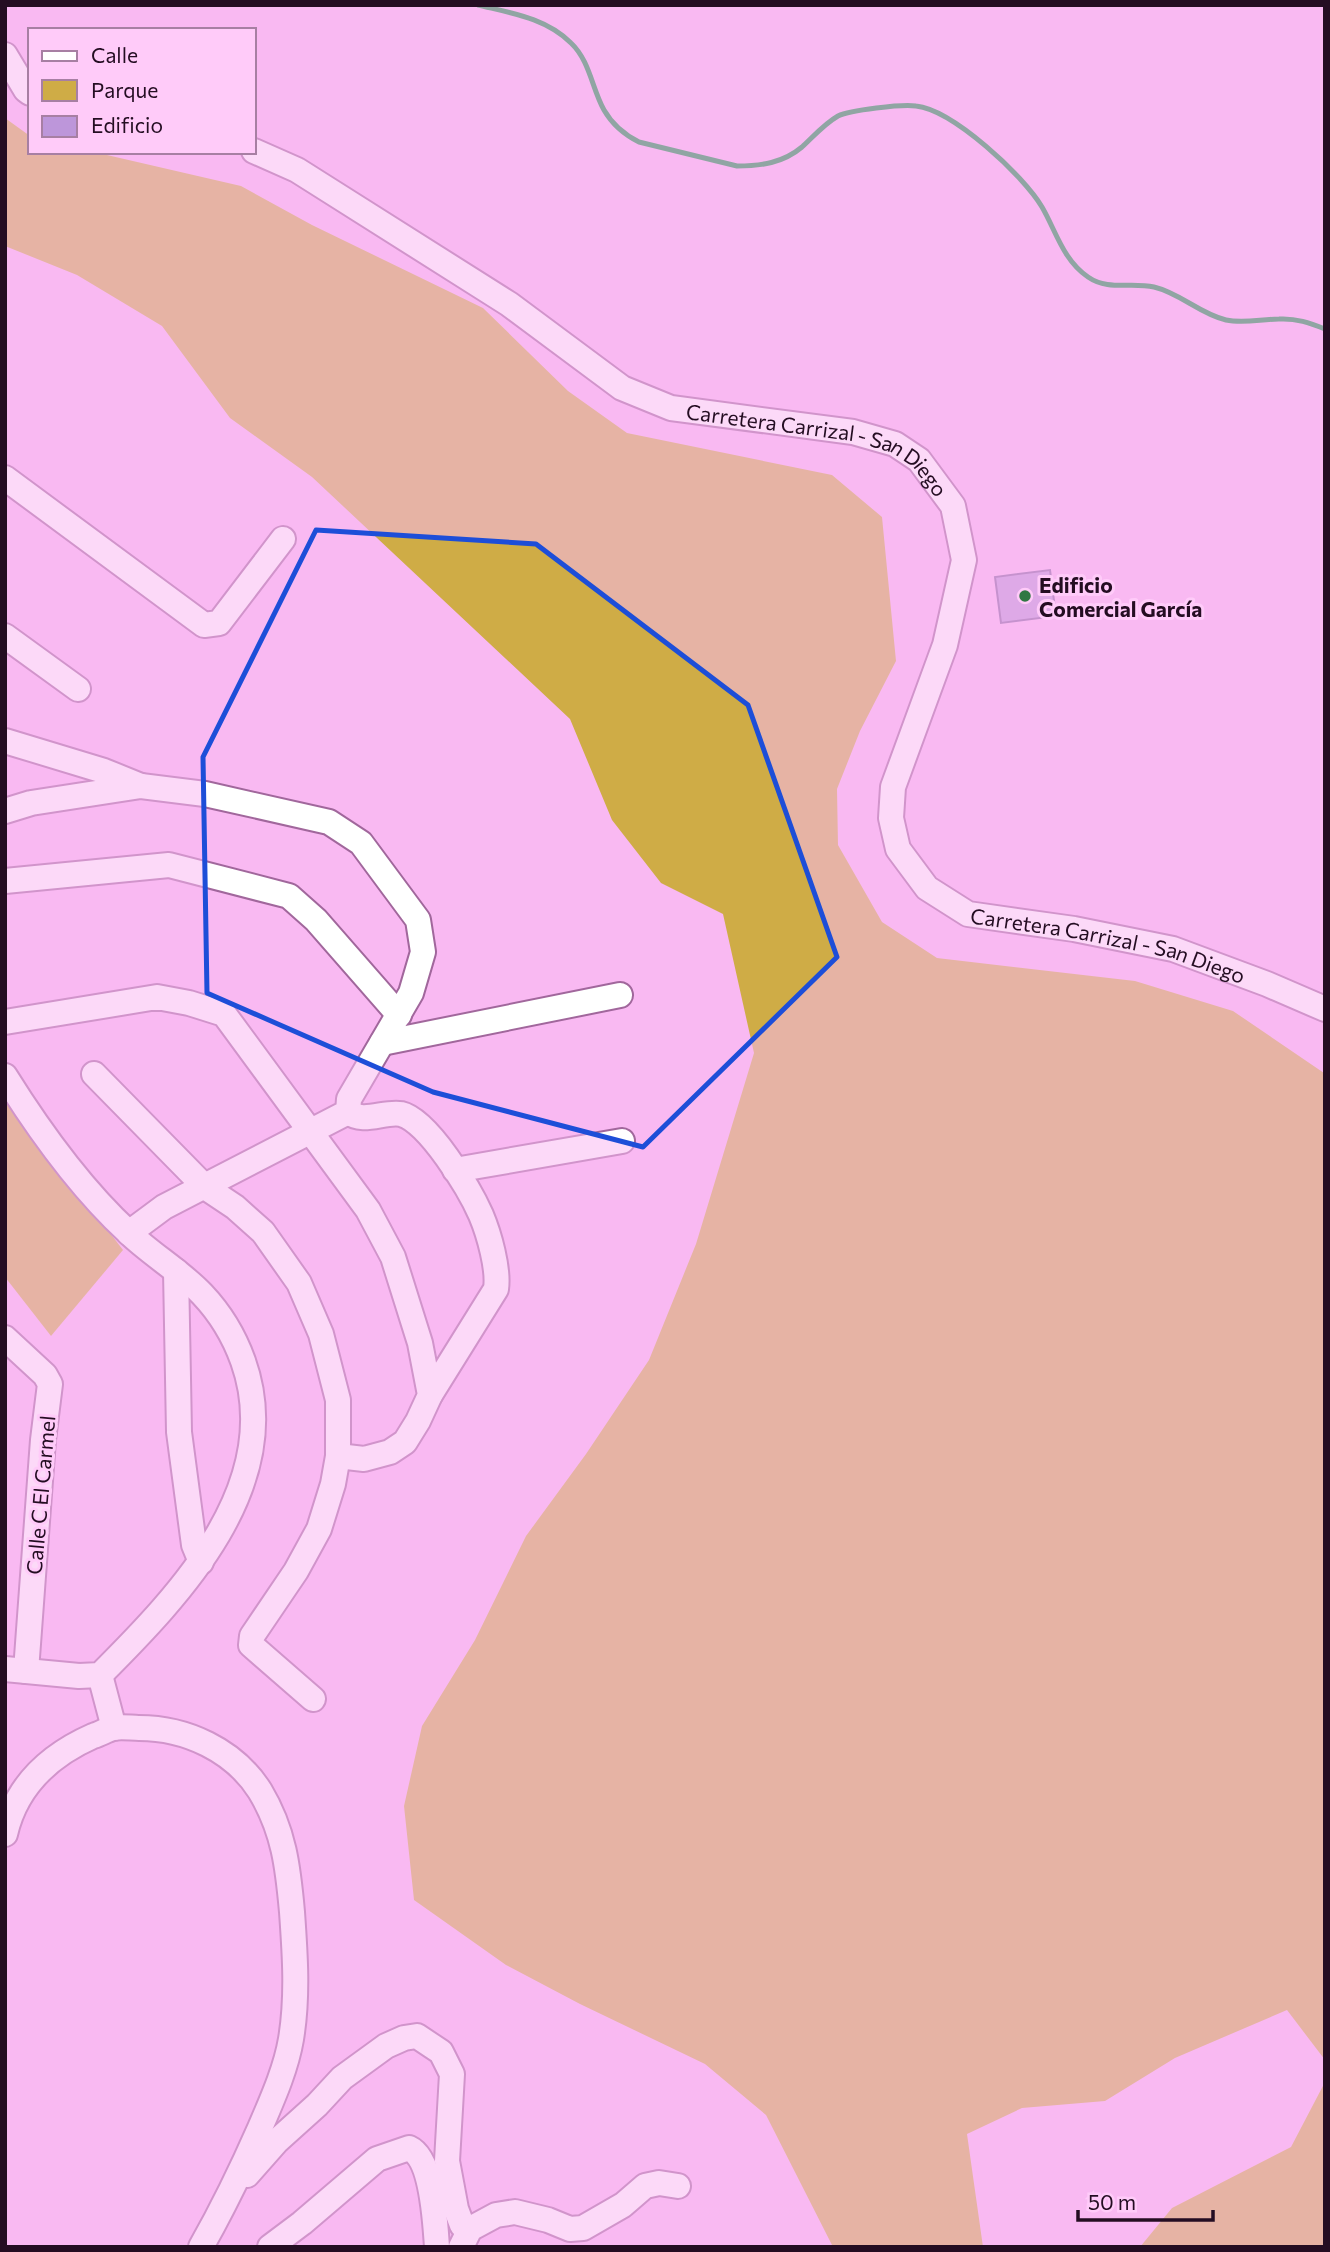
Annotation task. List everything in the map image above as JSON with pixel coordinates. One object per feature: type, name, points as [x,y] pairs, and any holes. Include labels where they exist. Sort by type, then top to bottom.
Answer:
[{"type":"street","points":[[5,55],[28,92]]},
{"type":"street","name":"Carretera Carrizal - San Diego","points":[[256,152],[297,170],[509,304],[622,388],[671,408],[809,424],[853,432],[895,444],[919,460],[953,506],[964,560],[945,645],[893,787],[891,818],[898,849],[927,888],[968,914],[1074,929],[1173,949],[1325,1009]]},
{"type":"street","points":[[5,478],[204,625],[219,623],[283,539]]},
{"type":"street","points":[[5,636],[78,689]]},
{"type":"street","points":[[5,741],[104,771],[141,786],[205,794],[329,822],[361,844],[418,920],[423,952],[411,993],[349,1099],[348,1112]]},
{"type":"street","points":[[5,811],[31,803],[141,786]]},
{"type":"street","points":[[5,881],[169,865],[289,896],[316,920],[399,1015]]},
{"type":"street","points":[[382,1043],[620,995]]},
{"type":"street","points":[[5,1022],[156,997],[189,1003],[224,1014],[368,1210],[393,1257],[420,1343],[430,1395]]},
{"type":"street","points":[[94,1074],[205,1187],[235,1207],[263,1232],[299,1283],[321,1334],[338,1400],[338,1456],[333,1484],[318,1529],[296,1572],[252,1636],[251,1645],[313,1699]]},
{"type":"street","points":[[5,1076],[37,1128],[87,1188],[129,1233],[203,1295],[234,1335],[251,1384],[253,1415],[251,1451],[238,1496],[201,1562],[145,1630],[100,1675],[79,1676],[16,1670]]},
{"type":"street","points":[[129,1233],[164,1207],[348,1112]]},
{"type":"street","points":[[338,1456],[364,1459],[390,1452],[405,1442],[430,1395],[496,1289],[498,1275],[481,1215],[433,1138],[419,1123],[401,1114],[358,1117],[348,1112]]},
{"type":"street","points":[[455,1170],[622,1141]]},
{"type":"street","points":[[176,1271],[179,1432],[194,1545],[201,1562]]},
{"type":"street","name":"Calle C El Carmel","points":[[5,1338],[45,1375],[50,1384],[16,1670]]},
{"type":"street","points":[[100,1675],[114,1728]]},
{"type":"street","points":[[5,1834],[9,1815],[27,1785],[54,1756],[114,1728],[164,1728],[199,1739],[234,1760],[260,1790],[282,1838],[288,1864],[296,1969],[291,2039],[278,2085],[231,2193],[201,2247]]},
{"type":"street","points":[[231,2193],[277,2141],[342,2078],[386,2046],[417,2036],[441,2052],[452,2074],[447,2161],[456,2209],[466,2238],[496,2215],[515,2212],[548,2220],[570,2230],[583,2228],[623,2205],[645,2186],[659,2183],[678,2186]]},
{"type":"street","points":[[270,2247],[302,2224],[377,2159],[409,2148],[421,2156],[434,2206],[437,2247]]},
{"type":"highlighted area","points":[[316,530],[536,544],[748,705],[837,957],[643,1147],[433,1092],[207,993],[203,757]]},
{"type":"green space","points":[[5,118],[28,135],[28,154],[103,154],[241,186],[312,225],[483,308],[568,391],[627,433],[832,475],[882,517],[896,661],[860,731],[837,789],[838,845],[882,922],[937,958],[1135,981],[1233,1011],[1324,1073],[1325,2060],[1287,2010],[1175,2058],[1105,2101],[1022,2108],[967,2134],[983,2247],[833,2247],[766,2115],[705,2064],[506,1965],[414,1900],[404,1806],[422,1726],[475,1640],[526,1536],[586,1454],[649,1360],[696,1244],[754,1053],[723,914],[661,883],[612,820],[570,719],[312,477],[230,418],[162,326],[77,275],[5,246]]},
{"type":"green space","points":[[5,1096],[123,1250],[51,1336],[5,1277]]},
{"type":"green space","points":[[1325,2082],[1325,2247],[1140,2247],[1172,2208],[1291,2147]]},
{"type":"building","name":"Edificio Comercial García","points":[[1050,570],[1056,616],[1001,623],[995,577]]},
{"type":"waterway","points":[[478,5],[539,22],[571,43],[587,67],[607,115],[619,129],[639,142],[737,166],[763,164],[795,152],[838,116],[900,106],[931,110],[949,119],[986,146],[1020,179],[1042,207],[1072,262],[1088,277],[1104,284],[1154,287],[1226,320],[1239,322],[1291,319],[1325,329]]},
{"type":"place","name":"Edificio Comercial García","points":[[1025,596]]}]
